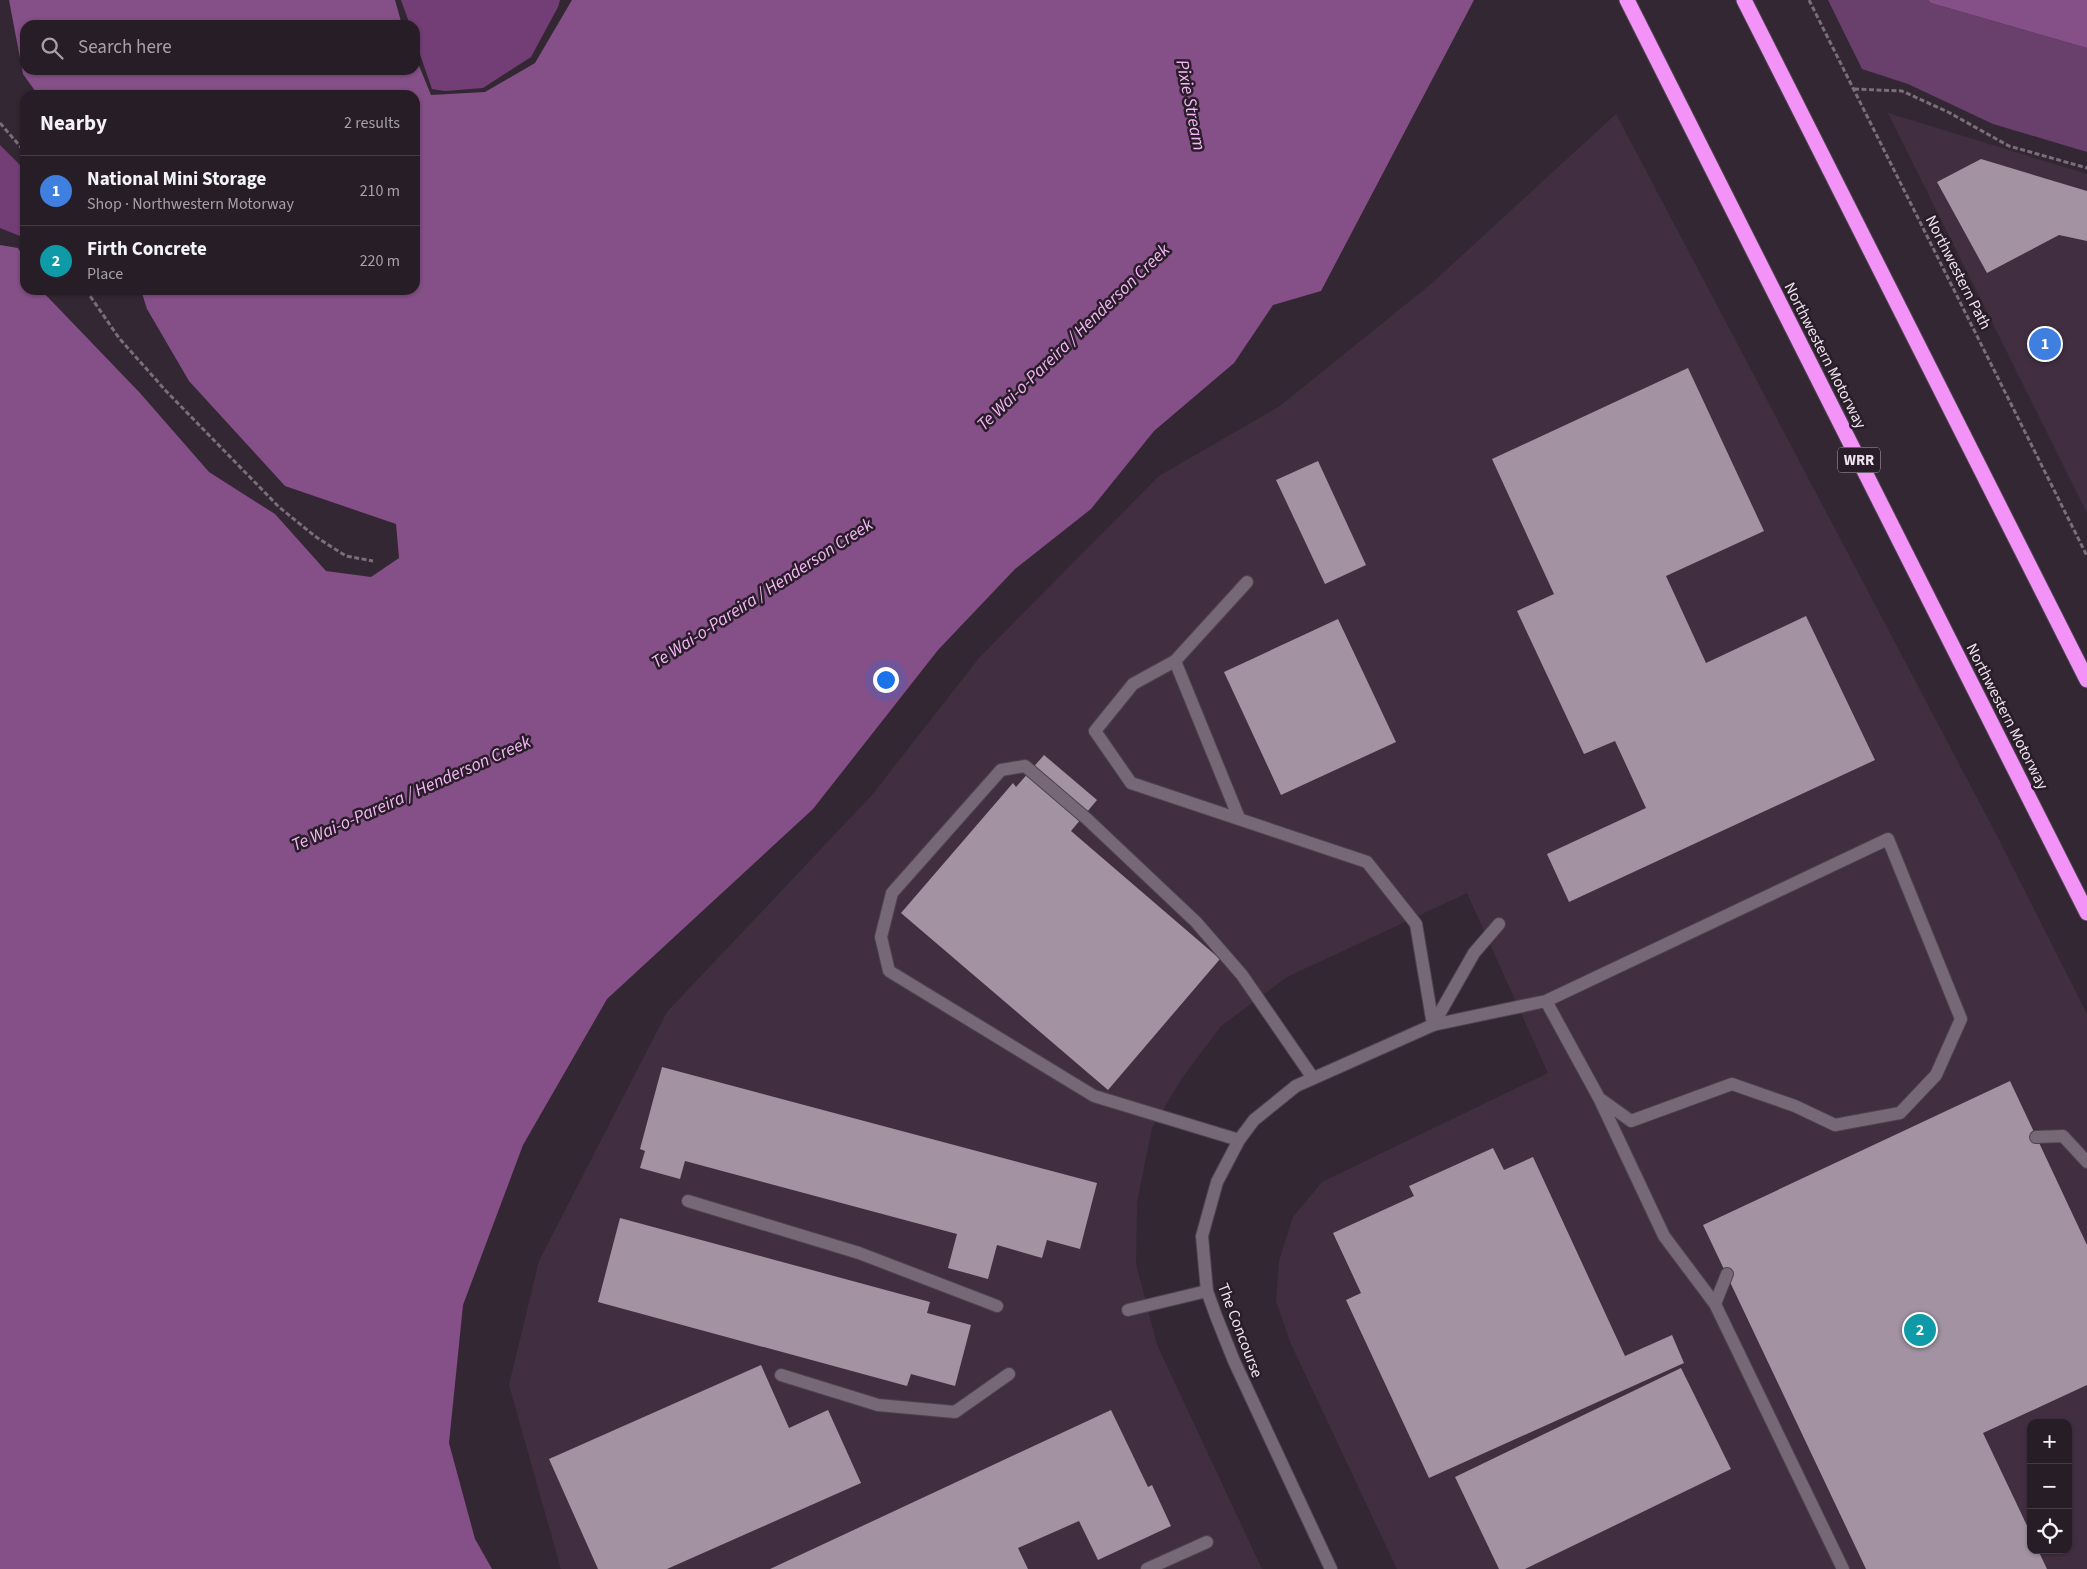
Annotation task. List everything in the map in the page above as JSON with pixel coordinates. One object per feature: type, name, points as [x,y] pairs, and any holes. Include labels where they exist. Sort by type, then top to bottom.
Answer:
[{"type":"highway","points":[[1744,0],[2087,680]]},
{"type":"highway","name":"Northwestern Motorway","points":[[1629,4],[2087,913]]},
{"type":"street","points":[[1247,582],[1175,661],[1133,684],[1096,731],[1131,782],[1367,862],[1416,924],[1433,1025]]},
{"type":"street","points":[[1175,661],[1240,818]]},
{"type":"street","points":[[1239,1140],[1094,1096],[889,971],[881,937],[892,893],[1001,770],[1025,766],[1087,819],[1196,922],[1242,975],[1313,1078]]},
{"type":"street","name":"The Concourse","points":[[1331,1569],[1234,1361],[1207,1291],[1202,1236],[1206,1221],[1217,1182],[1239,1140],[1254,1120],[1296,1086],[1313,1078],[1433,1025],[1546,1002],[1888,839],[1961,1019],[1936,1075],[1900,1113],[1835,1125],[1794,1106],[1732,1084],[1631,1121],[1598,1098]]},
{"type":"street","points":[[1433,1025],[1474,953],[1499,924]]},
{"type":"street","points":[[1546,1002],[1598,1098],[1664,1236],[1715,1304],[1844,1569]]},
{"type":"street","points":[[2036,1137],[2063,1136],[2087,1162]]},
{"type":"street","points":[[688,1201],[859,1253],[997,1306]]},
{"type":"street","points":[[1715,1304],[1727,1274]]},
{"type":"street","points":[[1128,1310],[1207,1291]]},
{"type":"street","points":[[781,1375],[878,1405],[955,1412],[1009,1374]]},
{"type":"street","points":[[1147,1569],[1207,1542]]},
{"type":"path","name":"Northwestern Path","points":[[1809,0],[2087,556]]},
{"type":"path","points":[[1854,89],[1902,91],[1948,112],[2008,146],[2087,168]]},
{"type":"path","points":[[0,123],[20,146]]},
{"type":"path","points":[[89,295],[119,338],[166,391],[279,507],[316,537],[346,556],[374,561]]},
{"type":"shaded area","points":[[401,0],[560,0],[531,57],[483,88],[445,91],[432,89],[420,54],[420,20],[408,20]]},
{"type":"shaded area","points":[[1828,0],[1928,0],[1931,3],[2087,48],[2087,152],[1993,124],[1908,84],[1862,69]]},
{"type":"shaded area","points":[[1888,113],[2087,174],[2087,513]]},
{"type":"shaded area","points":[[1616,114],[1996,834],[2087,1014],[2087,1569],[1397,1569],[1291,1344],[1276,1301],[1279,1261],[1293,1217],[1322,1182],[1548,1073],[1467,893],[1287,977],[1221,1026],[1182,1078],[1152,1128],[1137,1202],[1136,1264],[1157,1345],[1262,1569],[561,1569],[509,1385],[539,1261],[667,1012],[872,795],[979,658],[1159,476],[1280,406],[1431,284]]},
{"type":"shaded area","points":[[0,145],[20,165],[20,236],[0,228]]},
{"type":"water","points":[[9,0],[395,0],[401,20],[20,20],[20,58]]},
{"type":"water","points":[[572,0],[1474,0],[1321,291],[1273,305],[1234,363],[1154,431],[1091,509],[1015,569],[938,650],[813,809],[607,999],[523,1145],[463,1305],[449,1443],[475,1539],[492,1569],[0,1569],[0,245],[18,248],[20,251],[20,295],[46,295],[140,393],[209,472],[275,514],[326,571],[371,577],[399,558],[396,524],[285,486],[189,381],[147,309],[143,295],[420,295],[420,90],[34,90],[24,75],[420,75],[420,68],[431,95],[485,92],[535,63]]},
{"type":"water","points":[[1928,0],[2087,0],[2087,48],[1931,3]]},
{"type":"building","points":[[1981,159],[2087,191],[2087,241],[2059,235],[1987,273],[1937,182]]},
{"type":"building","points":[[1688,368],[1764,531],[1666,576],[1706,663],[1806,616],[1875,760],[1569,902],[1547,854],[1646,808],[1615,741],[1584,754],[1517,611],[1554,594],[1492,459]]},
{"type":"building","points":[[1318,461],[1366,565],[1325,584],[1276,480]]},
{"type":"building","points":[[1338,619],[1396,742],[1281,795],[1224,672]]},
{"type":"building","points":[[1044,755],[1097,800],[1071,831],[1220,959],[1108,1090],[901,913],[1013,783],[1016,787]]},
{"type":"building","points":[[662,1067],[1097,1183],[1080,1249],[1047,1240],[1042,1258],[997,1245],[988,1279],[948,1268],[957,1234],[685,1161],[680,1179],[640,1168],[645,1151],[640,1149]]},
{"type":"building","points":[[2010,1081],[2087,1245],[2087,1385],[1983,1433],[2027,1526],[2027,1554],[2040,1554],[2047,1569],[1866,1569],[1703,1225]]},
{"type":"building","points":[[1493,1148],[1504,1170],[1533,1157],[1625,1356],[1672,1335],[1684,1363],[1429,1478],[1346,1300],[1361,1293],[1333,1233],[1414,1196],[1409,1186]]},
{"type":"building","points":[[620,1218],[930,1302],[927,1313],[971,1325],[955,1386],[911,1374],[907,1386],[598,1302]]},
{"type":"building","points":[[761,1365],[789,1428],[828,1410],[861,1483],[667,1569],[598,1569],[549,1459]]},
{"type":"building","points":[[1681,1368],[1731,1469],[1525,1569],[1499,1569],[1455,1477]]},
{"type":"building","points":[[1111,1410],[1148,1487],[1152,1485],[1171,1526],[1098,1560],[1079,1521],[1018,1548],[1028,1569],[770,1569]]},
{"type":"place","name":"National Mini Storage","points":[[2045,344]]},
{"type":"place","name":"Firth Concrete","points":[[1920,1330]]},
{"type":"water label","name":"Pixie Stream","points":[[1191,105]]},
{"type":"water label","name":"Te Wai-o-Pareira / Henderson Creek","points":[[1073,337]]},
{"type":"water label","name":"Te Wai-o-Pareira / Henderson Creek","points":[[762,593]]},
{"type":"water label","name":"Te Wai-o-Pareira / Henderson Creek","points":[[411,793]]}]
